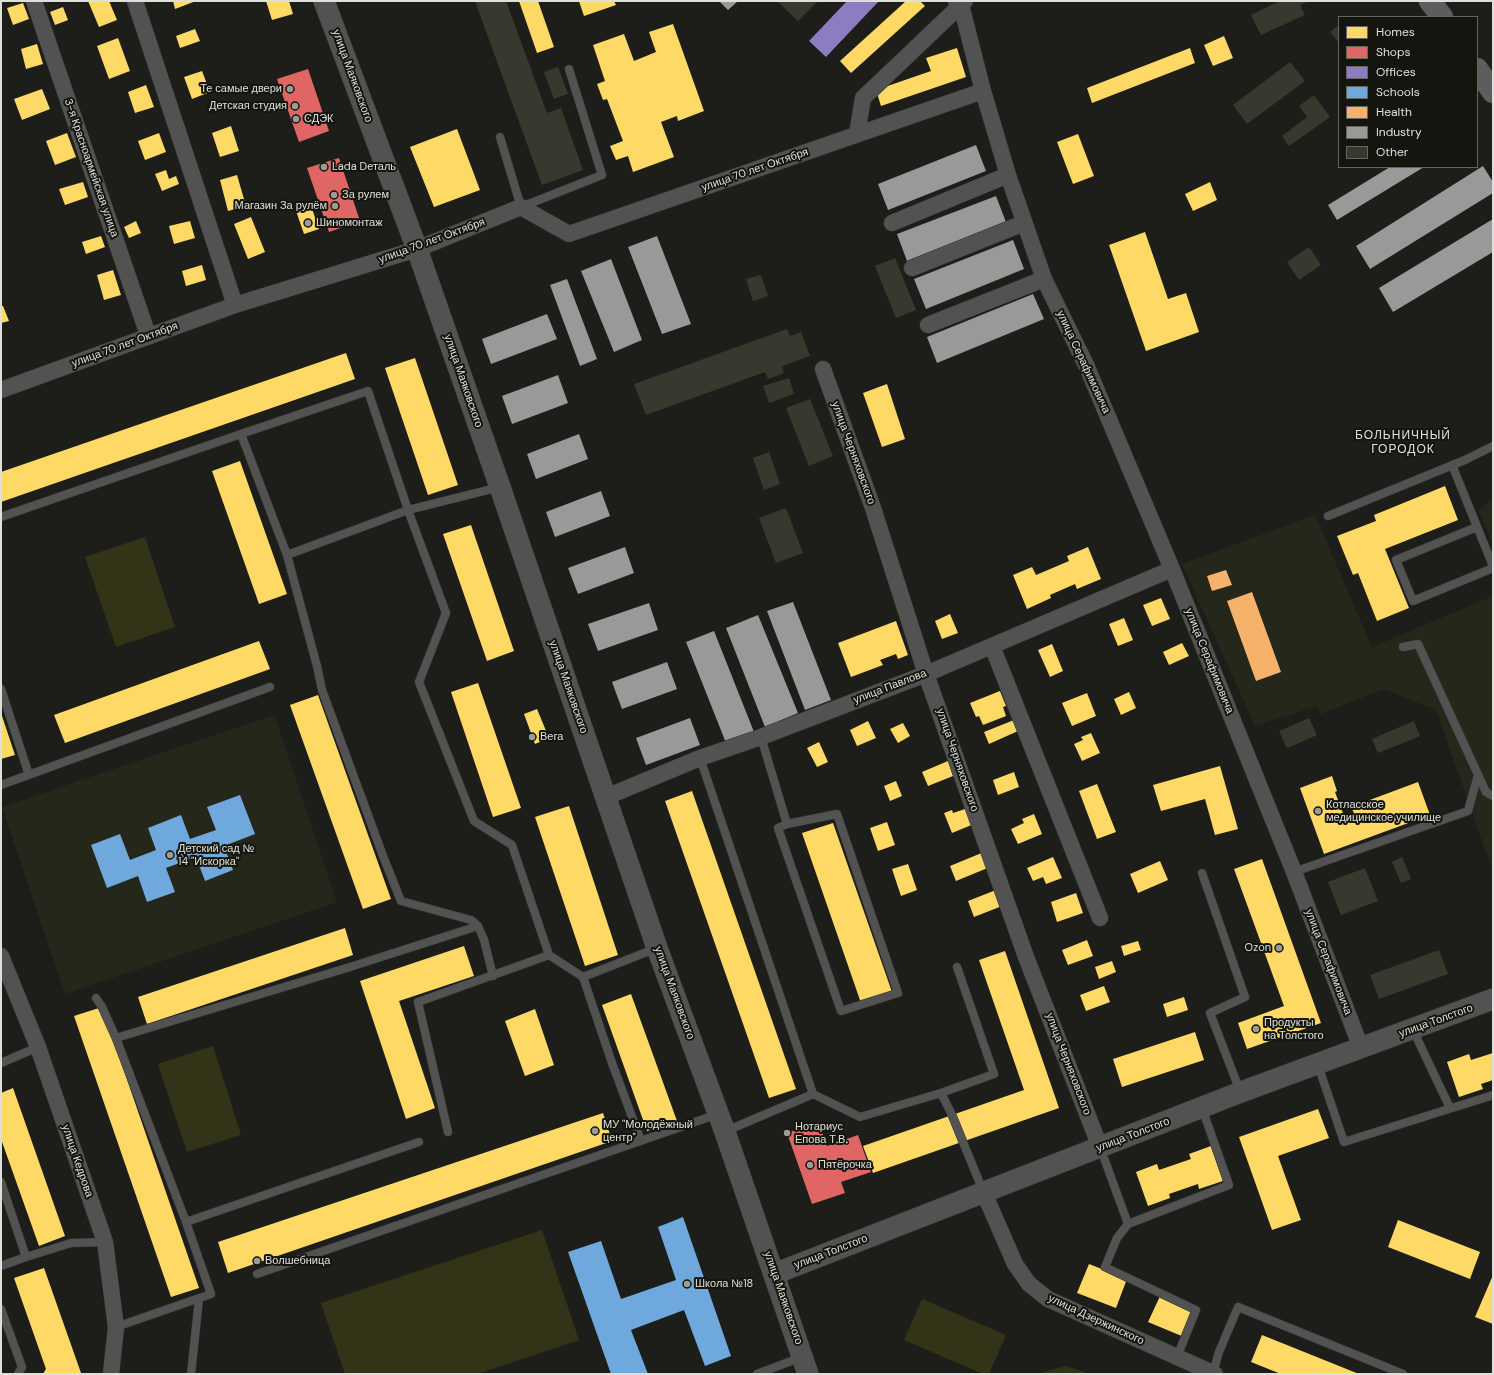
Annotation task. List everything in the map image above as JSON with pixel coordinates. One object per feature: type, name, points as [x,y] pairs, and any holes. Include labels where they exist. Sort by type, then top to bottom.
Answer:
[{"type":"main road","points":[[1430,1],[1441,16]]},
{"type":"main road","points":[[1478,70],[1493,92]]},
{"type":"street","name":"3-я Красноармейская улица","points":[[34,1],[148,335]]},
{"type":"street","points":[[135,1],[235,305]]},
{"type":"street","name":"улица Маяковского","points":[[324,1],[417,250],[500,487],[657,948],[722,1123],[806,1365]]},
{"type":"street","points":[[857,134],[863,98],[961,2]]},
{"type":"street","name":"улица Серафимовича","points":[[961,2],[983,91],[1008,175],[1044,279],[1087,367],[1172,569],[1294,872],[1361,1048]]},
{"type":"street","name":"улица 70 лет Октября","points":[[1,390],[148,335],[235,305],[417,250],[521,207],[570,234],[983,91]]},
{"type":"street","points":[[892,223],[1008,175]]},
{"type":"street","points":[[912,268],[1024,223]]},
{"type":"street","points":[[928,325],[1044,279]]},
{"type":"street","name":"улица Черняховского","points":[[823,369],[873,508],[926,674],[1026,956],[1100,1147]]},
{"type":"street","name":"улица Павлова","points":[[606,797],[700,758],[761,737],[926,674],[1172,569]]},
{"type":"street","points":[[992,646],[1100,918]]},
{"type":"street","name":"улица Кедрова","points":[[1,956],[38,1047],[105,1242],[116,1326],[111,1374]]},
{"type":"street","name":"улица Толстого","points":[[774,1274],[1241,1092],[1493,1000]]},
{"type":"street","name":"улица Дзержинского","points":[[984,1193],[1015,1264],[1029,1284],[1048,1299],[1214,1373]]},
{"type":"lane","points":[[500,137],[521,207],[602,175],[569,69]]},
{"type":"lane","points":[[1,517],[368,391],[408,510],[446,613],[419,682],[474,821],[512,845],[549,955],[583,978],[641,1141]]},
{"type":"lane","points":[[241,434],[287,555],[318,666],[322,690],[382,856],[402,901],[471,920],[478,926],[484,940],[493,976]]},
{"type":"lane","points":[[1328,516],[1452,466],[1493,446]]},
{"type":"lane","points":[[1452,466],[1477,527],[1493,567],[1413,600],[1396,560],[1477,527]]},
{"type":"lane","points":[[287,555],[408,510],[500,487]]},
{"type":"lane","points":[[1402,647],[1418,644],[1486,792],[1493,796]]},
{"type":"lane","points":[[1,785],[270,687]]},
{"type":"lane","points":[[1,689],[29,775]]},
{"type":"lane","points":[[761,737],[787,824]]},
{"type":"lane","points":[[700,758],[813,1094]]},
{"type":"lane","points":[[1294,872],[1468,811],[1478,775]]},
{"type":"lane","points":[[837,814],[898,992],[841,1011],[778,828],[787,824],[837,814]]},
{"type":"lane","points":[[1202,873],[1245,997],[1210,1013],[1241,1092]]},
{"type":"lane","points":[[116,1038],[350,968],[478,926]]},
{"type":"lane","points":[[583,978],[657,948]]},
{"type":"lane","points":[[448,1132],[418,1002],[549,955]]},
{"type":"lane","points":[[257,1274],[641,1141],[722,1123],[813,1094],[860,1117],[941,1093],[994,1074],[957,966]]},
{"type":"lane","points":[[96,998],[102,1007],[116,1038],[186,1222],[211,1294],[116,1326]]},
{"type":"lane","points":[[1413,1030],[1450,1108]]},
{"type":"lane","points":[[1,1063],[38,1047]]},
{"type":"lane","points":[[1317,1064],[1344,1142],[1493,1095]]},
{"type":"lane","points":[[941,1093],[955,1122],[984,1193]]},
{"type":"lane","points":[[1177,1357],[1196,1310],[1105,1267],[1117,1238],[1128,1224],[1229,1185],[1202,1108]]},
{"type":"lane","points":[[186,1222],[420,1142]]},
{"type":"lane","points":[[1100,1147],[1128,1224]]},
{"type":"lane","points":[[1,1182],[26,1257]]},
{"type":"lane","points":[[1,1266],[71,1243],[105,1242]]},
{"type":"lane","points":[[192,1374],[199,1298]]},
{"type":"lane","points":[[1214,1373],[1219,1352],[1238,1307],[1403,1374]]},
{"type":"lane","points":[[1,1310],[22,1367],[18,1374]]},
{"type":"lane","points":[[757,1374],[806,1365]]},
{"type":"shaded area","points":[[1493,499],[1493,543],[1478,511]]},
{"type":"shaded area","points":[[1315,515],[1372,647],[1493,596],[1493,872],[1436,710],[1384,689],[1320,714],[1317,706],[1255,726],[1182,564]]},
{"type":"shaded area","name":"Детский сад № 14 \"Искорка\"","points":[[274,715],[337,902],[65,994],[2,807]]},
{"type":"green space","points":[[145,537],[175,627],[116,647],[85,557]]},
{"type":"green space","points":[[213,1046],[241,1135],[187,1152],[158,1064]]},
{"type":"green space","points":[[542,1230],[579,1340],[477,1374],[345,1374],[321,1303]]},
{"type":"green space","points":[[922,1299],[1006,1335],[989,1374],[983,1374],[904,1340]]},
{"type":"green space","points":[[1066,1366],[1090,1374],[1040,1374],[1044,1372]]},
{"type":"building: Homes","points":[[88,1],[109,1],[117,20],[99,27]]},
{"type":"building: Homes","points":[[173,1],[196,1],[175,9]]},
{"type":"building: Homes","points":[[266,1],[289,1],[293,14],[272,20]]},
{"type":"building: Homes","points":[[519,1],[538,1],[554,47],[537,53]]},
{"type":"building: Homes","points":[[579,1],[614,1],[616,5],[584,16]]},
{"type":"building: Homes","points":[[906,1],[920,1],[925,6],[851,73],[840,61]]},
{"type":"building: Homes","points":[[23,3],[29,19],[13,25],[7,8]]},
{"type":"building: Homes","points":[[63,7],[68,20],[55,25],[50,12]]},
{"type":"building: Homes","points":[[673,24],[704,111],[678,121],[677,116],[661,122],[674,157],[633,172],[628,156],[616,160],[610,146],[623,141],[607,99],[603,100],[597,84],[605,81],[593,45],[624,34],[634,61],[656,52],[649,32]]},
{"type":"building: Homes","points":[[195,29],[200,41],[180,48],[176,36]]},
{"type":"building: Homes","points":[[1224,36],[1233,58],[1213,66],[1204,45]]},
{"type":"building: Homes","points":[[118,38],[130,71],[109,79],[97,46]]},
{"type":"building: Homes","points":[[37,44],[43,64],[26,69],[21,49]]},
{"type":"building: Homes","points":[[957,48],[966,77],[881,106],[876,90],[931,71],[926,58]]},
{"type":"building: Homes","points":[[1190,48],[1195,63],[1092,103],[1087,88]]},
{"type":"building: Homes","points":[[202,71],[210,92],[192,99],[184,77]]},
{"type":"building: Homes","points":[[146,85],[154,107],[135,113],[128,92]]},
{"type":"building: Homes","points":[[42,89],[50,109],[22,120],[14,99]]},
{"type":"building: Homes","points":[[231,126],[239,151],[220,157],[212,133]]},
{"type":"building: Homes","points":[[457,129],[480,190],[434,207],[410,147]]},
{"type":"building: Homes","points":[[67,133],[76,157],[55,165],[46,141]]},
{"type":"building: Homes","points":[[159,133],[166,152],[145,160],[138,141]]},
{"type":"building: Homes","points":[[1078,134],[1094,176],[1073,184],[1057,142]]},
{"type":"building: Homes","points":[[166,170],[169,179],[176,176],[179,184],[162,191],[155,174]]},
{"type":"building: Homes","points":[[237,175],[246,206],[228,211],[220,180]]},
{"type":"building: Homes","points":[[83,182],[88,197],[65,205],[59,189]]},
{"type":"building: Homes","points":[[1210,182],[1217,200],[1193,211],[1185,194]]},
{"type":"building: Homes","points":[[310,203],[319,229],[304,234],[295,208]]},
{"type":"building: Homes","points":[[251,217],[265,252],[248,259],[234,224]]},
{"type":"building: Homes","points":[[136,221],[141,233],[129,238],[124,227]]},
{"type":"building: Homes","points":[[190,221],[195,238],[174,244],[169,226]]},
{"type":"building: Homes","points":[[1145,232],[1168,299],[1186,293],[1199,332],[1146,351],[1109,245]]},
{"type":"building: Homes","points":[[101,236],[105,247],[86,254],[82,242]]},
{"type":"building: Homes","points":[[202,265],[206,280],[186,286],[182,271]]},
{"type":"building: Homes","points":[[113,270],[121,295],[104,300],[97,275]]},
{"type":"building: Homes","points":[[1,306],[3,306],[9,321],[1,323]]},
{"type":"building: Homes","points":[[346,353],[355,379],[1,502],[1,472]]},
{"type":"building: Homes","points":[[415,358],[458,485],[428,495],[385,368]]},
{"type":"building: Homes","points":[[887,384],[905,439],[882,447],[863,393]]},
{"type":"building: Homes","points":[[240,461],[287,594],[259,604],[212,471]]},
{"type":"building: Homes","points":[[1445,486],[1458,520],[1385,549],[1409,608],[1377,621],[1358,573],[1353,575],[1337,536],[1376,521],[1374,515]]},
{"type":"building: Homes","points":[[471,525],[514,651],[487,661],[443,534]]},
{"type":"building: Homes","points":[[1088,547],[1101,579],[1077,589],[1075,584],[1050,595],[1051,598],[1027,609],[1013,575],[1032,567],[1036,575],[1069,561],[1067,556]]},
{"type":"building: Homes","points":[[1161,598],[1170,619],[1152,626],[1143,605]]},
{"type":"building: Homes","points":[[950,614],[958,633],[942,639],[935,621]]},
{"type":"building: Homes","points":[[1124,618],[1133,640],[1118,646],[1109,624]]},
{"type":"building: Homes","points":[[896,621],[908,655],[898,659],[896,654],[880,660],[883,665],[851,677],[838,643]]},
{"type":"building: Homes","points":[[259,641],[270,669],[65,743],[54,715]]},
{"type":"building: Homes","points":[[1182,643],[1189,656],[1169,665],[1163,652]]},
{"type":"building: Homes","points":[[1052,644],[1063,671],[1050,677],[1038,650]]},
{"type":"building: Homes","points":[[478,683],[521,808],[493,817],[451,692]]},
{"type":"building: Homes","points":[[1000,691],[1006,706],[1003,707],[1006,716],[983,725],[979,716],[976,717],[970,703]]},
{"type":"building: Homes","points":[[1129,692],[1136,708],[1121,715],[1114,699]]},
{"type":"building: Homes","points":[[1087,693],[1096,716],[1072,726],[1062,703]]},
{"type":"building: Homes","points":[[318,695],[391,899],[363,909],[290,705]]},
{"type":"building: Homes","points":[[537,709],[549,738],[535,744],[524,714]]},
{"type":"building: Homes","points":[[1,713],[15,755],[1,759]]},
{"type":"building: Homes","points":[[1014,720],[1018,731],[989,744],[984,732]]},
{"type":"building: Homes","points":[[868,721],[876,738],[857,746],[850,730]]},
{"type":"building: Homes","points":[[903,723],[910,736],[898,743],[890,729]]},
{"type":"building: Homes","points":[[1091,733],[1100,753],[1082,761],[1074,744],[1083,740],[1081,737]]},
{"type":"building: Homes","points":[[819,742],[828,762],[817,767],[807,748]]},
{"type":"building: Homes","points":[[948,761],[953,776],[928,786],[922,772]]},
{"type":"building: Homes","points":[[1220,766],[1238,829],[1215,835],[1205,799],[1161,811],[1153,785]]},
{"type":"building: Homes","points":[[1014,772],[1019,787],[998,795],[993,780]]},
{"type":"building: Homes","points":[[1332,776],[1337,791],[1335,792],[1344,816],[1354,813],[1351,807],[1418,782],[1430,815],[1324,854],[1300,788]]},
{"type":"building: Homes","points":[[896,781],[902,796],[890,801],[884,786]]},
{"type":"building: Homes","points":[[1097,784],[1116,832],[1097,839],[1079,791]]},
{"type":"building: Homes","points":[[692,791],[796,1089],[769,1098],[665,801]]},
{"type":"building: Homes","points":[[569,806],[618,955],[585,966],[535,817]]},
{"type":"building: Homes","points":[[968,808],[974,824],[952,833],[944,813],[952,810],[953,813]]},
{"type":"building: Homes","points":[[1034,814],[1042,834],[1018,844],[1011,829],[1024,823],[1022,819]]},
{"type":"building: Homes","points":[[887,822],[895,845],[878,851],[870,828]]},
{"type":"building: Homes","points":[[833,823],[892,992],[861,1003],[802,833]]},
{"type":"building: Homes","points":[[984,852],[990,867],[956,881],[950,866]]},
{"type":"building: Homes","points":[[1053,857],[1062,878],[1046,884],[1043,877],[1033,881],[1027,868]]},
{"type":"building: Homes","points":[[1262,859],[1321,1023],[1247,1049],[1238,1023],[1284,1006],[1234,869]]},
{"type":"building: Homes","points":[[1160,861],[1168,880],[1138,893],[1130,874]]},
{"type":"building: Homes","points":[[908,864],[917,890],[901,896],[892,869]]},
{"type":"building: Homes","points":[[996,890],[1002,906],[974,917],[968,901]]},
{"type":"building: Homes","points":[[1076,893],[1083,913],[1057,922],[1051,902]]},
{"type":"building: Homes","points":[[345,928],[353,955],[147,1024],[138,997]]},
{"type":"building: Homes","points":[[1087,940],[1093,956],[1068,965],[1062,950]]},
{"type":"building: Homes","points":[[1138,941],[1141,950],[1124,956],[1121,946]]},
{"type":"building: Homes","points":[[464,946],[474,976],[399,1001],[435,1108],[406,1119],[360,981]]},
{"type":"building: Homes","points":[[1005,951],[1059,1108],[873,1173],[863,1146],[1024,1090],[979,960]]},
{"type":"building: Homes","points":[[1112,961],[1116,972],[1099,979],[1095,967]]},
{"type":"building: Homes","points":[[1104,986],[1110,1002],[1086,1011],[1080,995]]},
{"type":"building: Homes","points":[[631,994],[677,1121],[647,1131],[602,1005]]},
{"type":"building: Homes","points":[[1184,997],[1188,1010],[1167,1017],[1163,1004]]},
{"type":"building: Homes","points":[[102,1007],[199,1288],[171,1297],[74,1016]]},
{"type":"building: Homes","points":[[535,1009],[554,1065],[525,1076],[505,1021]]},
{"type":"building: Homes","points":[[1195,1032],[1204,1060],[1122,1087],[1113,1059]]},
{"type":"building: Homes","points":[[1493,1053],[1493,1080],[1481,1084],[1483,1089],[1459,1097],[1447,1062],[1469,1054],[1471,1060]]},
{"type":"building: Homes","points":[[13,1088],[65,1236],[39,1246],[1,1139],[1,1093]]},
{"type":"building: Homes","points":[[1318,1109],[1329,1138],[1278,1156],[1301,1220],[1272,1230],[1239,1137]]},
{"type":"building: Homes","points":[[603,1113],[612,1141],[228,1273],[218,1242]]},
{"type":"building: Homes","points":[[1211,1146],[1223,1181],[1199,1189],[1198,1184],[1169,1194],[1170,1198],[1148,1206],[1136,1172],[1157,1164],[1159,1170],[1191,1159],[1189,1154]]},
{"type":"building: Homes","points":[[1398,1220],[1480,1252],[1470,1279],[1388,1247]]},
{"type":"building: Homes","points":[[1089,1264],[1127,1279],[1116,1308],[1077,1293]]},
{"type":"building: Homes","points":[[44,1268],[81,1373],[80,1374],[43,1374],[46,1369],[14,1278]]},
{"type":"building: Homes","points":[[1493,1275],[1493,1324],[1475,1317]]},
{"type":"building: Homes","points":[[1161,1294],[1196,1310],[1184,1337],[1148,1322]]},
{"type":"building: Homes","points":[[1262,1335],[1359,1374],[1281,1374],[1251,1362]]},
{"type":"building: Shops","points":[[308,69],[329,131],[299,142],[277,79]]},
{"type":"building: Shops","name":"За рулем","points":[[339,158],[360,221],[329,232],[307,168]]},
{"type":"building: Shops","points":[[819,1122],[827,1146],[858,1135],[871,1172],[841,1182],[845,1193],[812,1204],[787,1133]]},
{"type":"building: Offices","points":[[847,1],[879,1],[826,57],[809,41]]},
{"type":"building: Schools","points":[[240,795],[255,834],[224,846],[233,870],[205,881],[196,857],[166,868],[175,892],[147,902],[138,876],[107,888],[91,845],[120,834],[130,860],[156,850],[148,828],[181,815],[190,839],[216,830],[207,807]]},
{"type":"building: Schools","points":[[683,1217],[731,1356],[705,1366],[684,1310],[631,1330],[648,1374],[611,1374],[568,1252],[601,1241],[621,1299],[676,1280],[658,1227]]},
{"type":"building: Health","points":[[1226,570],[1232,585],[1212,591],[1207,576]]},
{"type":"building: Health","points":[[1252,592],[1281,672],[1256,681],[1227,601]]},
{"type":"building: Industry","points":[[719,1],[738,1],[728,10]]},
{"type":"building: Industry","points":[[976,145],[986,171],[888,210],[878,184]]},
{"type":"building: Industry","points":[[1483,166],[1493,182],[1493,193],[1370,269],[1356,246]]},
{"type":"building: Industry","points":[[1388,168],[1422,168],[1337,220],[1328,205]]},
{"type":"building: Industry","points":[[996,196],[1006,222],[907,261],[897,234]]},
{"type":"building: Industry","points":[[1493,219],[1493,252],[1393,312],[1379,288]]},
{"type":"building: Industry","points":[[657,236],[691,324],[662,334],[628,247]]},
{"type":"building: Industry","points":[[1013,240],[1024,269],[926,309],[914,279]]},
{"type":"building: Industry","points":[[611,259],[642,340],[614,352],[581,271]]},
{"type":"building: Industry","points":[[567,279],[597,359],[580,366],[550,285]]},
{"type":"building: Industry","points":[[1033,294],[1044,319],[937,363],[927,337]]},
{"type":"building: Industry","points":[[547,314],[557,339],[491,364],[482,339]]},
{"type":"building: Industry","points":[[558,375],[568,403],[512,424],[502,396]]},
{"type":"building: Industry","points":[[579,434],[588,459],[536,479],[527,454]]},
{"type":"building: Industry","points":[[601,491],[610,516],[555,537],[546,512]]},
{"type":"building: Industry","points":[[625,547],[634,573],[578,594],[568,568]]},
{"type":"building: Industry","points":[[793,602],[831,700],[805,710],[767,611]]},
{"type":"building: Industry","points":[[649,603],[658,630],[598,651],[588,624]]},
{"type":"building: Industry","points":[[758,615],[798,713],[765,727],[726,628]]},
{"type":"building: Industry","points":[[714,631],[754,732],[726,743],[686,642]]},
{"type":"building: Industry","points":[[667,662],[677,689],[622,709],[612,682]]},
{"type":"building: Industry","points":[[690,718],[700,745],[646,765],[636,738]]},
{"type":"building: Other","points":[[475,1],[506,1],[547,113],[561,108],[583,170],[542,185]]},
{"type":"building: Other","points":[[777,1],[818,1],[798,21]]},
{"type":"building: Other","points":[[1280,1],[1306,1],[1307,2],[1300,5],[1305,15],[1261,35],[1251,15]]},
{"type":"building: Other","points":[[1338,26],[1338,42],[1330,32]]},
{"type":"building: Other","points":[[1290,62],[1305,81],[1247,124],[1233,105]]},
{"type":"building: Other","points":[[558,67],[568,94],[554,99],[544,72]]},
{"type":"building: Other","points":[[1314,95],[1330,117],[1289,146],[1282,136],[1307,117],[1299,106]]},
{"type":"building: Other","points":[[1309,247],[1321,265],[1299,280],[1287,262]]},
{"type":"building: Other","points":[[895,258],[916,310],[896,318],[875,266]]},
{"type":"building: Other","points":[[761,275],[768,296],[753,301],[746,279]]},
{"type":"building: Other","points":[[787,329],[790,336],[801,332],[810,356],[782,366],[784,373],[768,379],[765,372],[646,415],[634,384]]},
{"type":"building: Other","points":[[789,378],[794,394],[769,403],[763,386]]},
{"type":"building: Other","points":[[810,399],[833,456],[809,466],[786,408]]},
{"type":"building: Other","points":[[769,452],[780,484],[764,490],[753,458]]},
{"type":"building: Other","points":[[786,508],[803,553],[776,563],[759,518]]},
{"type":"building: Other","points":[[1309,718],[1317,735],[1287,748],[1279,731]]},
{"type":"building: Other","points":[[1414,721],[1420,736],[1378,753],[1372,739]]},
{"type":"building: Other","points":[[1402,857],[1411,879],[1401,883],[1392,862]]},
{"type":"building: Other","points":[[1365,868],[1378,901],[1341,915],[1328,882]]},
{"type":"building: Other","points":[[1439,950],[1448,974],[1379,999],[1370,975]]},
{"type":"place","name":"Те самые двери","points":[[290,89]]},
{"type":"place","name":"Детская студия","points":[[295,106]]},
{"type":"place","name":"СДЭК","points":[[296,119]]},
{"type":"place","name":"Lada Dеталь","points":[[324,167]]},
{"type":"place","name":"За рулем","points":[[334,195]]},
{"type":"place","name":"Магазин За рулём","points":[[335,206]]},
{"type":"place","name":"Шиномонтаж","points":[[308,223]]},
{"type":"place","name":"Вега","points":[[532,737]]},
{"type":"place","name":"Котласское медицинское училище","points":[[1318,811]]},
{"type":"place","name":"Детский сад № 14 \"Искорка\"","points":[[170,855]]},
{"type":"place","name":"Ozon","points":[[1279,948]]},
{"type":"place","name":"Продукты на Толстого","points":[[1256,1029]]},
{"type":"place","name":"МУ \"Молодёжный центр\"","points":[[595,1131]]},
{"type":"place","name":"Нотариус Епова Т.В.","points":[[787,1133]]},
{"type":"place","name":"Пятёрочка","points":[[810,1165]]},
{"type":"place","name":"Волшебница","points":[[257,1261]]},
{"type":"place","name":"Школа №18","points":[[687,1284]]},
{"type":"district","name":"БОЛЬНИЧНЫЙ ГОРОДОК","points":[[1403,443]]}]
